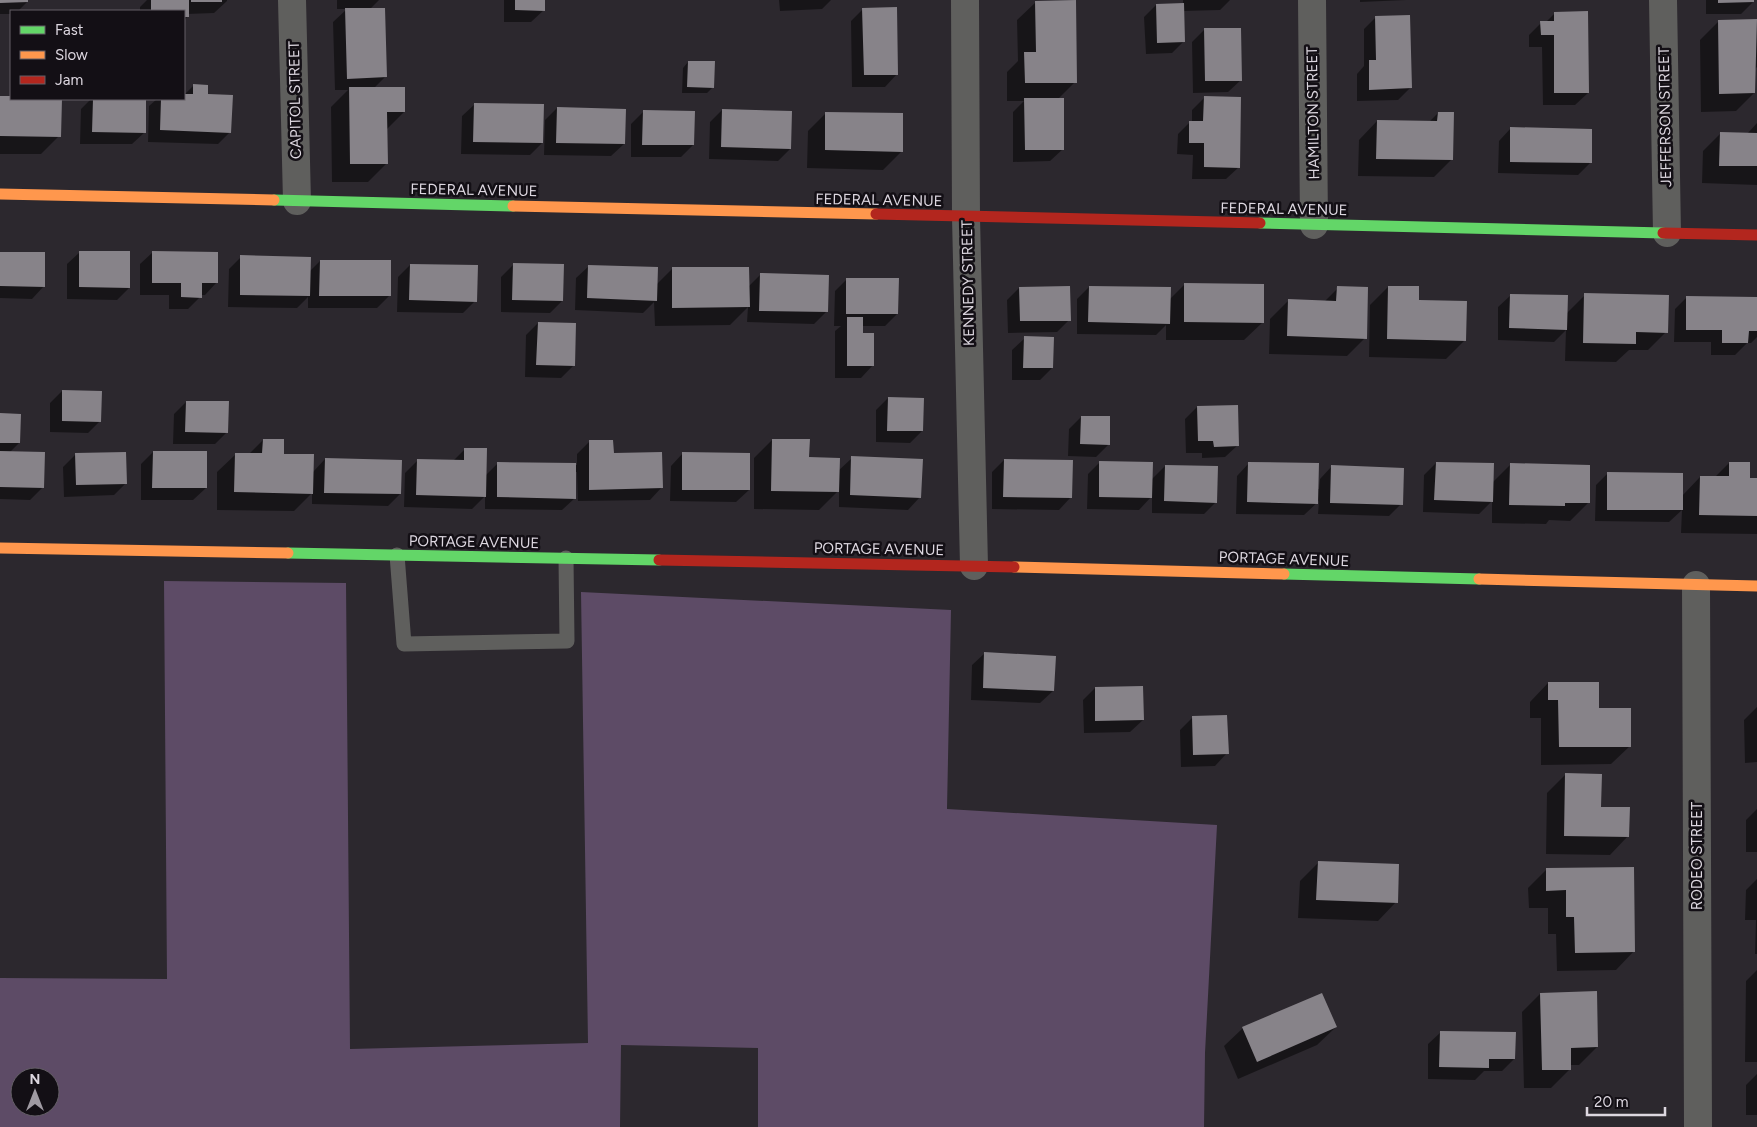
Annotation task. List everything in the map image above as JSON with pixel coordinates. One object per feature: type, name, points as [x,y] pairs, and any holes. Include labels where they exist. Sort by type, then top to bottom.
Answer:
[{"type":"street","name":"CAPITOL STREET","points":[[292,0],[297,201]]},
{"type":"street","name":"KENNEDY STREET","points":[[965,0],[966,217],[974,566]]},
{"type":"street","name":"HAMILTON STREET","points":[[1312,0],[1314,225]]},
{"type":"street","name":"JEFFERSON STREET","points":[[1663,0],[1667,233]]},
{"type":"street","name":"FEDERAL AVENUE","points":[[0,194],[1757,236]]},
{"type":"street","name":"PORTAGE AVENUE","points":[[0,548],[974,566],[1757,586]]},
{"type":"street","name":"RODEO STREET","points":[[1696,585],[1698,1127]]},
{"type":"lane","points":[[397,555],[404,644],[568,641],[566,558]]},
{"type":"shaded area","points":[[164,581],[346,583],[350,1049],[588,1043],[581,592],[951,610],[947,809],[1217,825],[1205,1053],[1204,1127],[758,1127],[758,1048],[621,1045],[620,1127],[0,1127],[0,978],[167,979]]},
{"type":"building","points":[[0,0],[28,0],[28,2],[0,3]]},
{"type":"building","points":[[151,0],[189,0],[189,17],[185,17],[185,10],[151,10]]},
{"type":"building","points":[[191,0],[222,0],[222,2],[191,2]]},
{"type":"building","points":[[515,0],[545,0],[545,11],[515,10]]},
{"type":"building","points":[[1076,0],[1077,83],[1025,83],[1024,52],[1036,52],[1035,1]]},
{"type":"building","points":[[1718,0],[1754,0],[1754,2],[1718,3]]},
{"type":"building","points":[[1184,3],[1185,42],[1157,43],[1156,4]]},
{"type":"building","points":[[897,7],[898,75],[864,75],[862,8]]},
{"type":"building","points":[[345,8],[385,8],[387,77],[347,79]]},
{"type":"building","points":[[1588,11],[1589,93],[1554,93],[1554,35],[1541,35],[1540,21],[1554,21],[1554,12]]},
{"type":"building","points":[[1410,15],[1412,88],[1369,90],[1369,60],[1376,60],[1375,16]]},
{"type":"building","points":[[1757,19],[1755,93],[1719,94],[1718,20]]},
{"type":"building","points":[[1204,28],[1241,28],[1242,81],[1205,81]]},
{"type":"building","points":[[688,61],[715,61],[714,88],[687,87]]},
{"type":"building","points":[[193,84],[208,85],[208,94],[233,95],[231,133],[160,130],[161,100],[185,100],[185,94],[193,94]]},
{"type":"building","points":[[349,87],[405,87],[405,112],[387,112],[388,164],[350,164]]},
{"type":"building","points":[[0,96],[10,96],[10,100],[62,100],[61,137],[0,136]]},
{"type":"building","points":[[1204,96],[1241,97],[1240,168],[1204,167],[1204,143],[1189,143],[1189,121],[1203,121]]},
{"type":"building","points":[[1024,98],[1064,98],[1064,150],[1025,150]]},
{"type":"building","points":[[93,100],[146,100],[146,133],[92,132]]},
{"type":"building","points":[[474,103],[544,104],[543,143],[473,142]]},
{"type":"building","points":[[557,107],[626,109],[625,144],[556,143]]},
{"type":"building","points":[[722,109],[792,111],[791,149],[721,147]]},
{"type":"building","points":[[643,110],[695,111],[694,145],[642,145]]},
{"type":"building","points":[[825,112],[903,113],[903,152],[825,150]]},
{"type":"building","points":[[1438,112],[1454,112],[1453,160],[1376,159],[1377,120],[1437,121]]},
{"type":"building","points":[[1510,127],[1592,129],[1592,163],[1510,162]]},
{"type":"building","points":[[1720,132],[1757,133],[1757,166],[1719,166]]},
{"type":"building","points":[[79,251],[130,251],[130,288],[79,287]]},
{"type":"building","points":[[152,251],[218,252],[218,283],[202,283],[202,298],[181,297],[181,283],[152,283]]},
{"type":"building","points":[[0,252],[45,252],[45,287],[0,286]]},
{"type":"building","points":[[240,255],[311,257],[310,296],[240,295]]},
{"type":"building","points":[[320,260],[391,260],[391,296],[319,296]]},
{"type":"building","points":[[513,263],[564,264],[563,301],[512,300]]},
{"type":"building","points":[[410,264],[478,265],[477,302],[409,300]]},
{"type":"building","points":[[588,265],[658,267],[657,301],[587,298]]},
{"type":"building","points":[[672,267],[749,267],[750,307],[672,308]]},
{"type":"building","points":[[760,273],[829,275],[828,312],[759,311]]},
{"type":"building","points":[[846,278],[899,278],[898,314],[846,314]]},
{"type":"building","points":[[1184,283],[1264,284],[1264,323],[1184,322]]},
{"type":"building","points":[[1070,286],[1071,321],[1020,321],[1019,287]]},
{"type":"building","points":[[1089,286],[1171,287],[1170,324],[1088,322]]},
{"type":"building","points":[[1337,286],[1368,287],[1367,339],[1287,336],[1288,299],[1336,301]]},
{"type":"building","points":[[1388,286],[1419,286],[1419,300],[1467,301],[1466,341],[1387,339]]},
{"type":"building","points":[[1584,293],[1669,295],[1668,333],[1636,332],[1636,344],[1583,343]]},
{"type":"building","points":[[1510,294],[1568,295],[1567,330],[1509,328]]},
{"type":"building","points":[[1686,296],[1757,297],[1757,331],[1749,331],[1748,343],[1722,343],[1722,330],[1686,330]]},
{"type":"building","points":[[847,317],[863,317],[863,333],[874,333],[874,366],[847,366]]},
{"type":"building","points":[[538,322],[576,323],[575,366],[536,365]]},
{"type":"building","points":[[1024,336],[1054,337],[1053,368],[1023,368]]},
{"type":"building","points":[[62,390],[102,391],[101,422],[62,421]]},
{"type":"building","points":[[888,397],[924,398],[923,431],[887,431]]},
{"type":"building","points":[[186,401],[229,401],[228,433],[185,432]]},
{"type":"building","points":[[1238,405],[1239,446],[1214,447],[1213,441],[1198,441],[1197,406]]},
{"type":"building","points":[[0,413],[21,414],[20,443],[0,443]]},
{"type":"building","points":[[1081,416],[1110,416],[1110,445],[1080,444]]},
{"type":"building","points":[[263,439],[284,439],[284,454],[314,454],[313,494],[234,492],[235,453],[262,453]]},
{"type":"building","points":[[772,439],[810,439],[809,457],[840,458],[839,492],[771,491]]},
{"type":"building","points":[[589,440],[613,440],[614,453],[662,452],[663,488],[589,490]]},
{"type":"building","points":[[464,448],[487,448],[486,497],[416,495],[417,459],[464,460]]},
{"type":"building","points":[[0,451],[45,452],[44,488],[0,487]]},
{"type":"building","points":[[153,451],[207,451],[207,488],[152,488]]},
{"type":"building","points":[[126,452],[127,484],[76,485],[75,453]]},
{"type":"building","points":[[682,452],[750,453],[750,490],[682,490]]},
{"type":"building","points":[[851,456],[923,459],[921,498],[850,495]]},
{"type":"building","points":[[325,458],[402,460],[401,494],[324,493]]},
{"type":"building","points":[[1004,459],[1073,460],[1072,498],[1003,497]]},
{"type":"building","points":[[1099,461],[1153,462],[1152,498],[1099,497]]},
{"type":"building","points":[[497,462],[576,463],[576,499],[497,497]]},
{"type":"building","points":[[1248,462],[1319,463],[1318,504],[1247,502]]},
{"type":"building","points":[[1436,462],[1494,463],[1493,502],[1434,500]]},
{"type":"building","points":[[1729,462],[1750,462],[1750,478],[1757,478],[1757,516],[1699,515],[1700,476],[1729,476]]},
{"type":"building","points":[[1510,463],[1590,465],[1590,503],[1565,503],[1565,506],[1509,505]]},
{"type":"building","points":[[1165,465],[1218,466],[1217,503],[1164,501]]},
{"type":"building","points":[[1331,465],[1404,468],[1403,505],[1330,503]]},
{"type":"building","points":[[1607,472],[1683,473],[1683,510],[1607,510]]},
{"type":"building","points":[[984,652],[1056,656],[1054,691],[983,688]]},
{"type":"building","points":[[1548,682],[1599,682],[1599,708],[1631,708],[1631,747],[1559,747],[1558,700],[1548,700]]},
{"type":"building","points":[[1143,686],[1144,720],[1095,721],[1095,687]]},
{"type":"building","points":[[1227,715],[1229,754],[1193,755],[1192,716]]},
{"type":"building","points":[[1565,773],[1602,774],[1601,807],[1630,807],[1629,837],[1564,836]]},
{"type":"building","points":[[1318,861],[1399,864],[1398,903],[1316,900]]},
{"type":"building","points":[[1634,867],[1635,952],[1575,953],[1574,917],[1566,917],[1566,890],[1546,891],[1546,868]]},
{"type":"building","points":[[1597,991],[1598,1047],[1571,1048],[1571,1070],[1542,1070],[1540,993]]},
{"type":"building","points":[[1322,993],[1337,1027],[1257,1062],[1242,1027]]},
{"type":"building","points":[[1440,1031],[1516,1032],[1515,1059],[1489,1059],[1489,1068],[1439,1067]]},
{"type":"traffic: fast","points":[[274,200],[513,206]]},
{"type":"traffic: fast","points":[[1260,223],[1663,233]]},
{"type":"traffic: fast","points":[[288,553],[659,560]]},
{"type":"traffic: fast","points":[[1284,574],[1479,579]]},
{"type":"traffic: slow","points":[[0,194],[274,200]]},
{"type":"traffic: slow","points":[[513,206],[876,214]]},
{"type":"traffic: slow","points":[[0,548],[288,553]]},
{"type":"traffic: slow","points":[[1014,567],[1284,574]]},
{"type":"traffic: slow","points":[[1479,579],[1757,586]]},
{"type":"traffic: jam","points":[[876,214],[1260,223]]},
{"type":"traffic: jam","points":[[1663,233],[1757,235]]},
{"type":"traffic: jam","points":[[659,560],[1014,567]]}]
